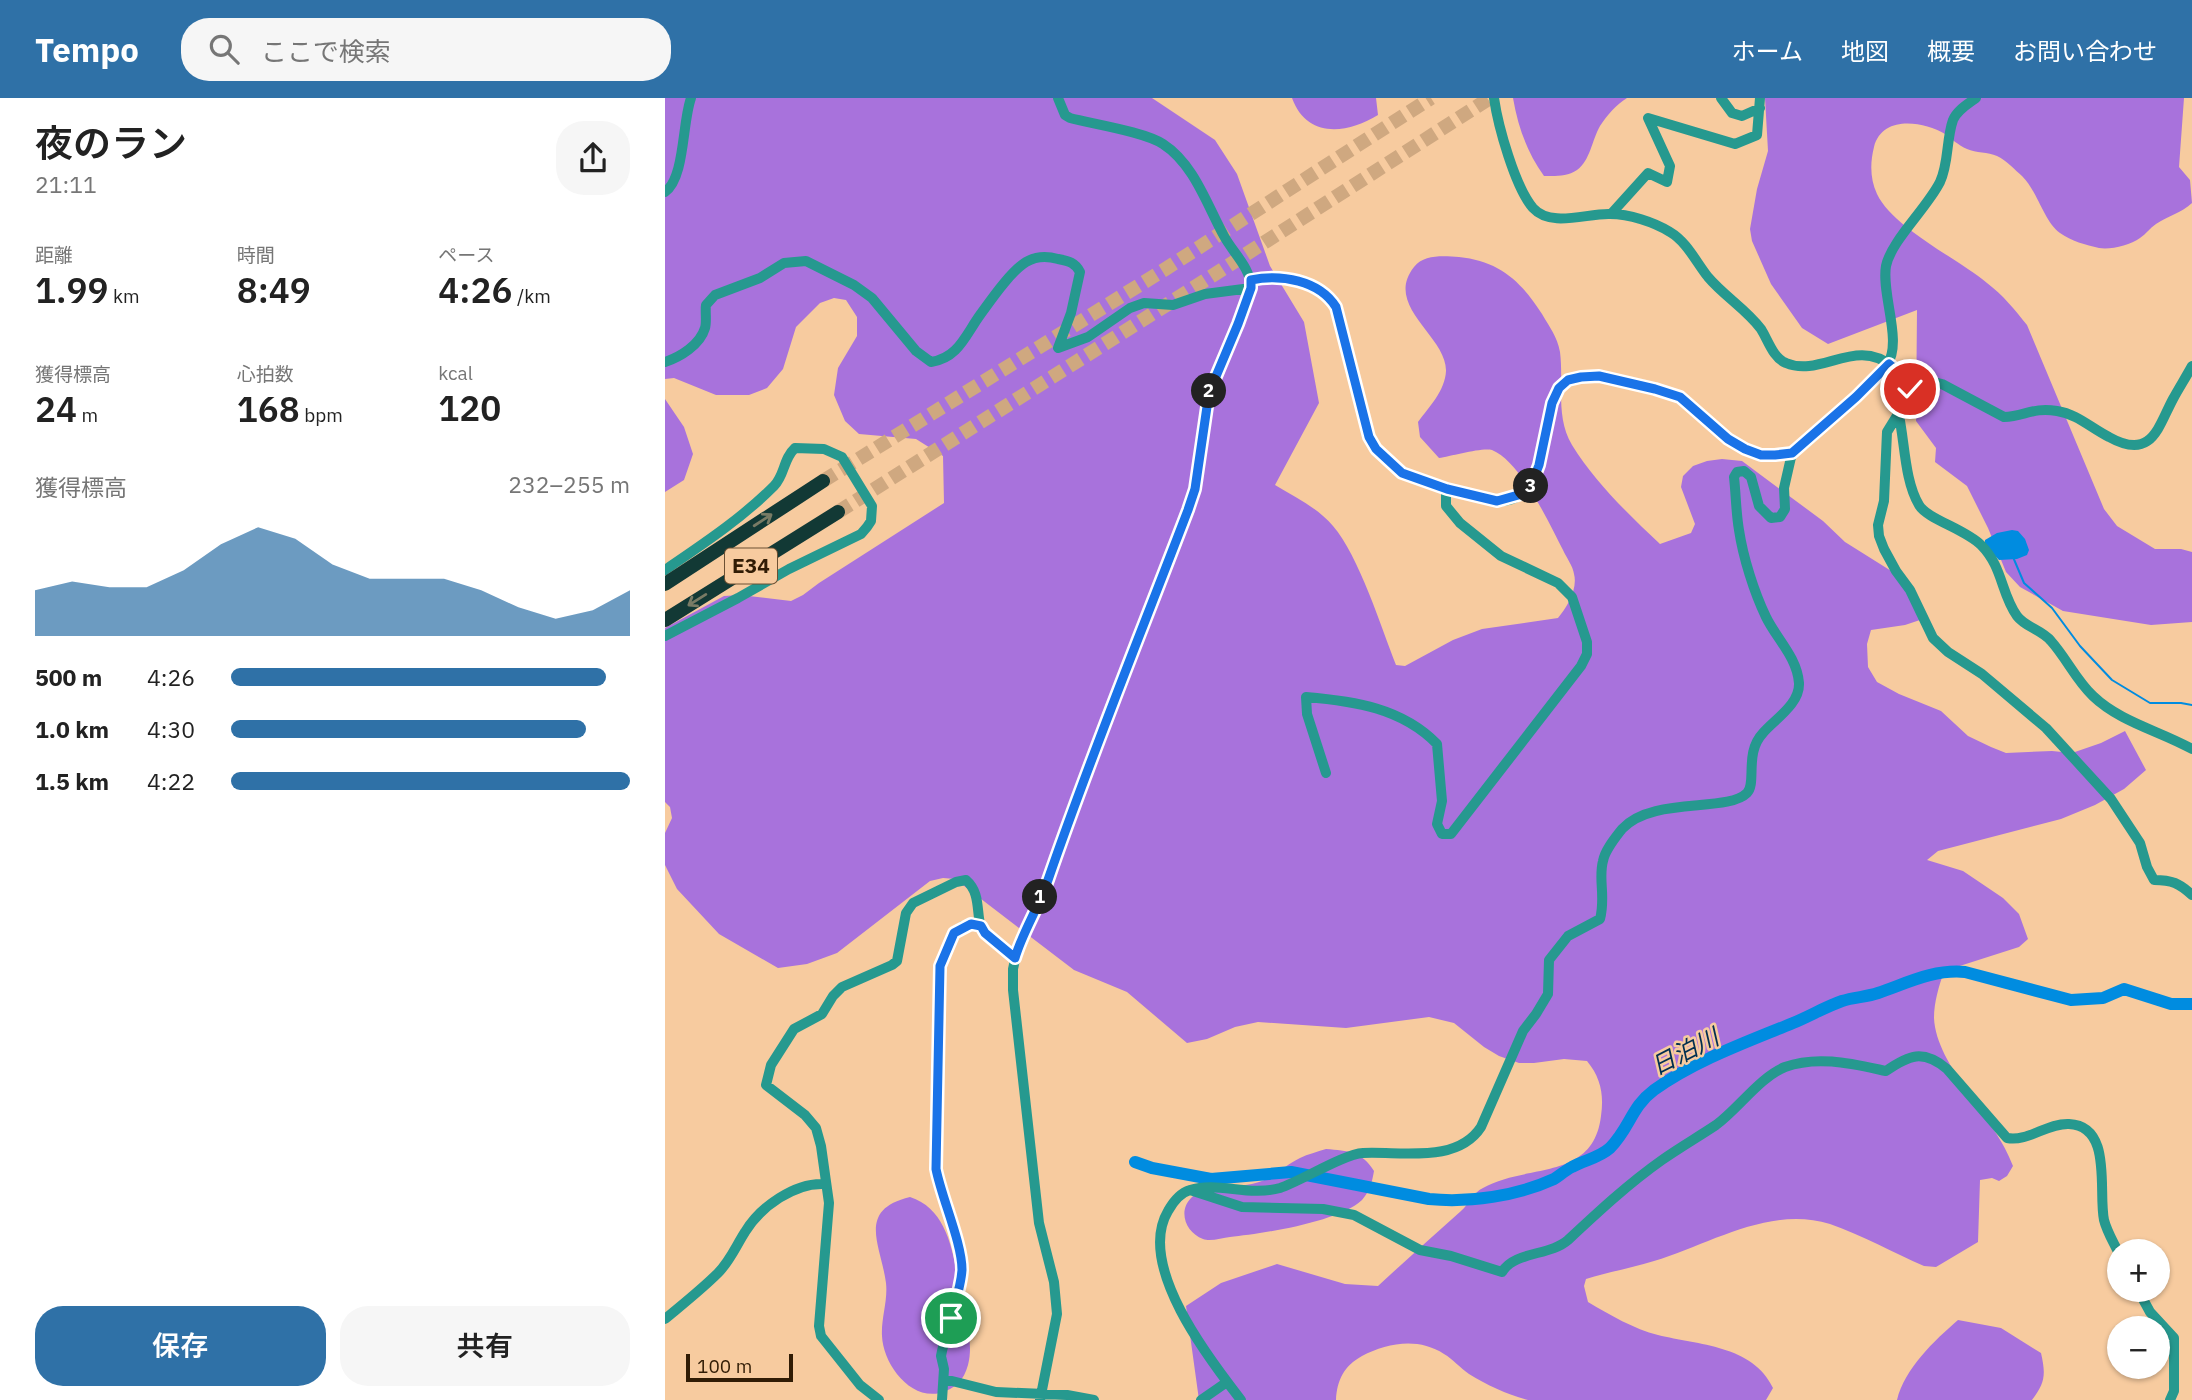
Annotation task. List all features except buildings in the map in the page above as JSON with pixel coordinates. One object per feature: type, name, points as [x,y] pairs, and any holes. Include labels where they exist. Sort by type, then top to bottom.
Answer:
[{"type":"highway","name":"E34","points":[[665,584],[823,481]]},
{"type":"highway","name":"E34","points":[[665,620],[838,512]]},
{"type":"street","points":[[665,192],[677,177],[685,115],[691,98]]},
{"type":"street","points":[[1041,1397],[1057,1314],[1054,1282],[1039,1223],[1013,990],[1015,958],[1026,925],[1047,884],[1070,813],[1188,510],[1195,489],[1209,393],[1238,324],[1251,284],[1197,184],[1178,158],[1163,144],[1146,136],[1070,118],[1065,115],[1058,98]]},
{"type":"street","points":[[1494,98],[1498,126],[1507,152],[1533,208],[1547,216],[1559,218],[1611,214],[1654,224],[1672,233],[1683,243],[1709,278],[1751,317],[1777,357],[1785,363],[1809,365],[1853,355],[1871,356],[1889,364],[1901,374],[1910,389],[1908,398],[1887,432],[1884,501],[1878,525],[1879,536],[1896,570],[1910,590],[1933,638],[1948,653],[1982,674],[2046,728],[2111,799],[2140,843],[2154,880],[2171,880],[2181,884],[2192,895]]},
{"type":"street","points":[[1721,98],[1733,113],[1742,116],[1760,103]]},
{"type":"street","points":[[1241,1400],[1181,1315],[1160,1255],[1163,1219],[1181,1194],[1189,1190],[1206,1187],[1235,1191],[1278,1188],[1358,1153],[1441,1152],[1460,1147],[1473,1139],[1481,1127],[1523,1031],[1548,994],[1549,960],[1568,936],[1600,919],[1604,905],[1602,862],[1608,848],[1624,827],[1641,815],[1684,805],[1726,801],[1747,793],[1751,785],[1751,752],[1760,736],[1792,704],[1798,694],[1799,682],[1787,650],[1767,620],[1757,595],[1739,531],[1734,477],[1738,471],[1744,471],[1751,477],[1759,506],[1771,518],[1780,517],[1785,509],[1784,488],[1792,453],[1889,364],[1893,344],[1884,280],[1887,262],[1892,251],[1929,203],[1941,180],[1954,120],[1962,109],[1976,98]]},
{"type":"street","points":[[1611,214],[1648,173],[1667,182],[1670,166],[1648,118],[1735,144],[1757,135],[1760,103]]},
{"type":"street","points":[[665,362],[676,359],[692,347],[705,328],[706,304],[715,295],[760,278],[784,262],[806,261],[854,285],[872,298],[916,351],[931,362],[950,356],[959,348],[979,316],[1027,261],[1049,257],[1071,262],[1080,272],[1071,313],[1058,348],[1088,337],[1130,308],[1145,303],[1173,305],[1205,294],[1251,284],[1265,277],[1303,282],[1320,289],[1336,307],[1369,437],[1376,449],[1402,473],[1447,489],[1497,501],[1525,493],[1535,480],[1552,403],[1559,388],[1568,380],[1581,377],[1599,376],[1680,397],[1728,439],[1745,449],[1761,455],[1792,453]]},
{"type":"street","points":[[1901,374],[1942,384],[2004,417],[2031,410],[2058,411],[2087,423],[2111,439],[2137,444],[2150,440],[2158,432],[2192,366]]},
{"type":"street","points":[[1898,411],[1915,497],[1923,511],[1970,535],[1982,546],[1993,560],[2015,613],[2051,641],[2078,681],[2093,696],[2139,724],[2192,748]]},
{"type":"street","points":[[665,570],[745,513],[781,478],[787,458],[795,449],[824,449],[842,457],[872,506],[871,521],[861,534],[789,569],[665,636]]},
{"type":"street","points":[[1326,773],[1307,714],[1306,697],[1351,701],[1378,707],[1415,726],[1437,744],[1442,801],[1437,824],[1442,834],[1451,834],[1581,666],[1587,654],[1587,642],[1572,597],[1557,583],[1501,556],[1460,523],[1447,506],[1447,489]]},
{"type":"street","points":[[879,1400],[860,1385],[821,1336],[819,1326],[829,1203],[821,1146],[816,1128],[805,1115],[766,1085],[771,1065],[794,1029],[822,1014],[842,987],[897,961],[906,914],[913,903],[956,882],[967,880],[977,898],[981,926],[985,933],[1015,958]]},
{"type":"street","points":[[942,1400],[944,1379],[941,1356],[962,1272],[961,1255],[941,1194],[936,1169],[940,966],[954,933],[971,924],[981,926]]},
{"type":"street","points":[[1189,1190],[1242,1207],[1323,1209],[1354,1215],[1420,1250],[1451,1256],[1502,1272],[1515,1261],[1564,1243],[1608,1202],[1661,1160],[1717,1124],[1774,1072],[1805,1062],[1832,1061],[1886,1071],[1908,1056],[1922,1056],[1937,1060],[1947,1069],[2007,1138],[2015,1139],[2066,1123],[2079,1125],[2089,1131],[2095,1139],[2100,1158],[2104,1219],[2113,1239]]},
{"type":"street","points":[[665,1319],[729,1261],[746,1230],[759,1214],[799,1188],[814,1183],[825,1184]]},
{"type":"street","points":[[2145,1302],[2150,1312],[2174,1338],[2174,1391],[2171,1400]]},
{"type":"street","points":[[944,1379],[996,1392],[1041,1397],[1067,1395],[1094,1400]]},
{"type":"street","points":[[1201,1400],[1227,1382]]},
{"type":"shaded area","points":[[665,98],[1152,98],[1215,140],[1237,174],[1270,266],[1304,322],[1319,403],[1275,485],[1320,514],[1343,539],[1369,592],[1396,665],[1405,666],[1453,640],[1482,629],[1558,618],[1573,592],[1575,580],[1572,568],[1542,510],[1524,480],[1503,457],[1488,449],[1439,458],[1420,437],[1418,422],[1440,392],[1446,371],[1444,358],[1437,345],[1411,308],[1406,295],[1407,281],[1414,267],[1423,260],[1459,257],[1497,268],[1517,283],[1534,302],[1559,346],[1562,411],[1572,445],[1602,485],[1660,544],[1691,533],[1695,524],[1681,487],[1683,476],[1693,466],[1707,461],[1742,461],[1823,521],[1845,542],[1904,579],[1920,620],[1871,630],[1867,644],[1868,667],[1877,682],[1941,711],[1968,736],[2006,753],[2072,753],[2125,731],[2146,770],[2124,789],[2061,819],[1938,851],[1927,860],[1963,871],[2003,898],[2019,914],[2028,939],[2019,947],[1944,971],[1935,1006],[1937,1036],[1945,1055],[1994,1129],[2013,1166],[2007,1176],[1999,1181],[1992,1178],[1980,1180],[1978,1242],[1936,1267],[1924,1266],[1830,1224],[1808,1219],[1785,1219],[1741,1229],[1654,1261],[1586,1279],[1584,1286],[1588,1302],[1622,1321],[1658,1335],[1723,1349],[1752,1363],[1764,1374],[1773,1388],[1766,1400],[1528,1400],[1483,1382],[1434,1349],[1424,1345],[1403,1344],[1372,1351],[1350,1364],[1338,1386],[1336,1400],[1199,1400],[1186,1306],[1221,1283],[1277,1264],[1345,1284],[1378,1286],[1461,1211],[1480,1190],[1500,1180],[1555,1167],[1585,1152],[1595,1137],[1601,1116],[1602,1094],[1598,1080],[1587,1061],[1564,1059],[1519,1063],[1484,1047],[1454,1023],[1429,1017],[1346,1028],[1258,1022],[1187,1043],[1127,992],[1074,970],[955,879],[930,881],[837,953],[807,964],[778,968],[719,934],[677,889],[665,865],[665,833],[672,818],[670,807],[665,802],[665,628],[724,596],[740,595],[791,601],[803,595],[944,503],[943,456],[916,439],[859,434],[845,421],[834,395],[838,368],[857,336],[857,317],[846,300],[834,298],[820,303],[796,327],[783,369],[767,388],[749,395],[716,395],[674,378],[665,379]]},
{"type":"shaded area","points":[[1292,98],[1376,98],[1378,115],[1354,126],[1329,129],[1307,121]]},
{"type":"shaded area","points":[[1513,98],[1627,98],[1615,107],[1603,122],[1588,156],[1577,170],[1561,176],[1544,176],[1528,148]]},
{"type":"shaded area","points":[[1765,98],[2184,98],[2179,167],[2190,180],[2192,203],[2156,224],[2136,241],[2120,246],[2099,248],[2064,236],[2054,228],[2028,183],[2007,163],[1993,155],[1967,149],[1945,134],[1926,126],[1904,124],[1885,130],[1874,147],[1871,171],[1877,194],[1897,219],[1993,288],[2027,325],[2104,509],[2117,526],[2155,549],[2181,549],[2192,552],[2192,622],[2151,625],[2063,611],[2020,587],[2006,572],[1967,486],[1935,462],[1936,448],[1916,421],[1917,310],[1828,344],[1802,328],[1771,284],[1752,241],[1750,229],[1757,189],[1768,151]]},
{"type":"shaded area","points":[[665,399],[684,427],[693,454],[684,480],[665,492]]},
{"type":"shaded area","points":[[1326,1149],[1359,1156],[1365,1159],[1374,1171],[1367,1193],[1351,1208],[1299,1226],[1213,1240],[1197,1236],[1188,1227],[1185,1209],[1187,1203],[1198,1193],[1259,1182],[1300,1158]]},
{"type":"shaded area","points":[[910,1197],[934,1213],[948,1238],[968,1330],[970,1356],[966,1370],[958,1383],[940,1393],[929,1394],[908,1385],[887,1357],[882,1336],[886,1283],[877,1243],[877,1220],[893,1203]]},
{"type":"shaded area","points":[[1958,1320],[2001,1328],[2041,1353],[2043,1378],[2040,1389],[2032,1400],[1897,1400],[1913,1366]]},
{"type":"water","points":[[2018,531],[2025,539],[2029,550],[2027,555],[2017,559],[1999,560],[1985,545],[1985,540],[1997,533]]},
{"type":"waterway","points":[[2013,557],[2024,583],[2052,608],[2080,646],[2112,680],[2150,703],[2192,705]]},
{"type":"waterway","name":"日泊川","points":[[1135,1162],[1152,1168],[1211,1179],[1291,1172],[1429,1199],[1493,1197],[1540,1185],[1606,1151],[1617,1140],[1646,1097],[1670,1079],[1704,1061],[1836,1003],[1921,978],[1942,973],[1965,972],[2071,1000],[2103,998],[2124,989],[2171,1004],[2192,1004]]},
{"type":"tunnel","points":[[823,481],[1167,268],[1431,98]]},
{"type":"tunnel","points":[[838,512],[1490,98]]},
{"type":"route","points":[[951,1318],[962,1272],[961,1255],[941,1194],[936,1169],[940,966],[954,933],[971,924],[981,926],[985,933],[1015,958],[1026,925],[1047,884],[1070,813],[1188,510],[1195,489],[1209,393],[1238,324],[1251,288],[1251,280],[1265,277],[1303,282],[1329,296],[1336,307],[1369,437],[1388,462],[1402,473],[1447,489],[1497,501],[1525,493],[1535,480],[1552,403],[1559,388],[1568,380],[1599,376],[1680,397],[1728,439],[1761,455],[1792,453],[1889,364],[1901,374],[1910,389]]}]
